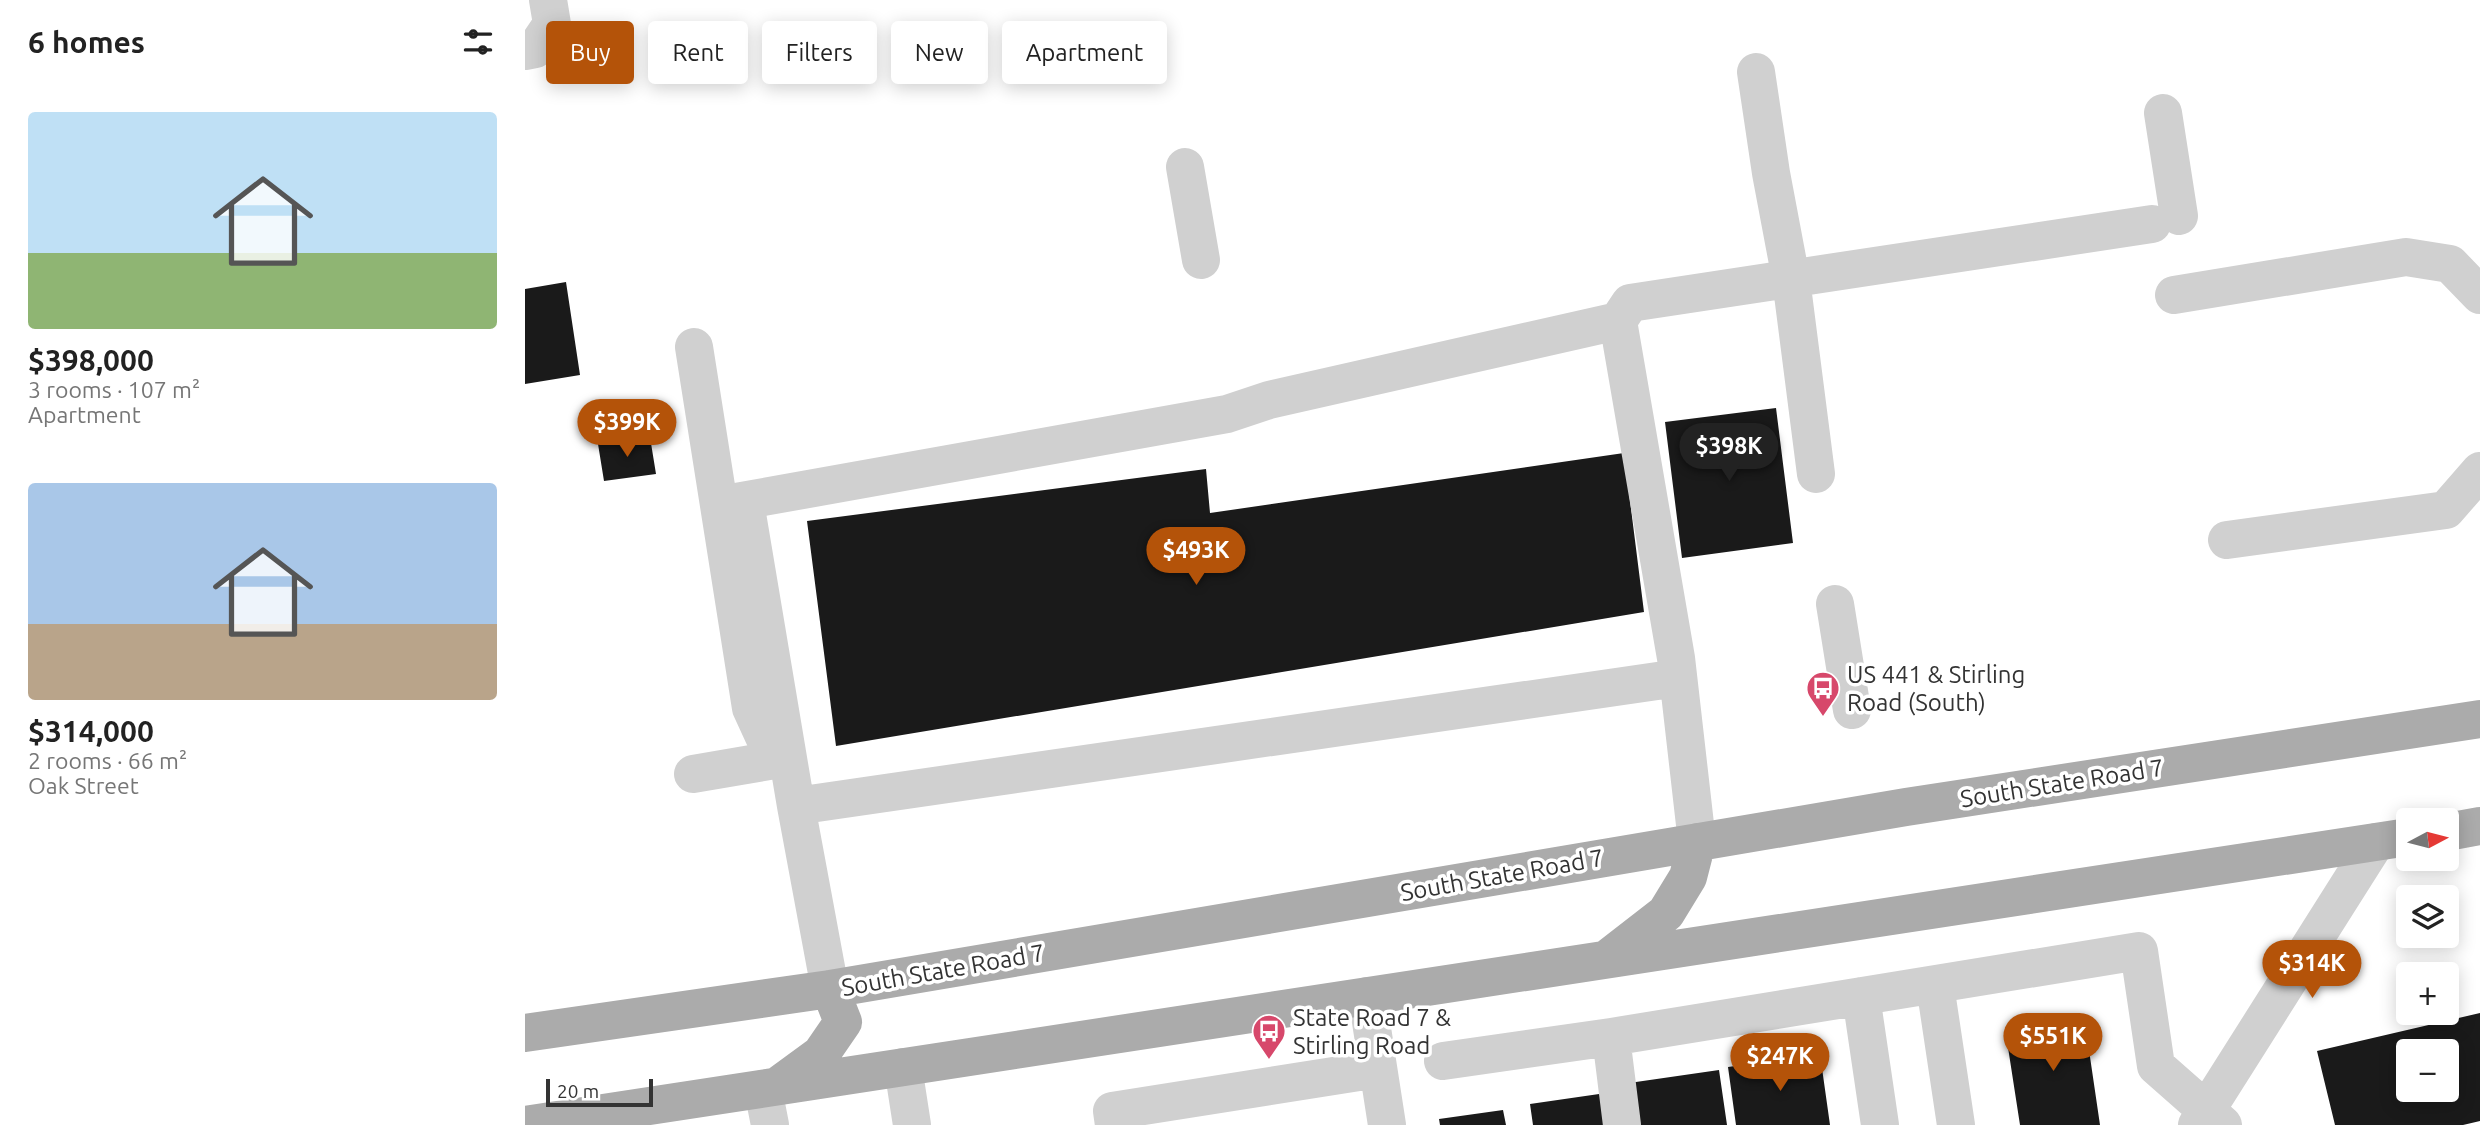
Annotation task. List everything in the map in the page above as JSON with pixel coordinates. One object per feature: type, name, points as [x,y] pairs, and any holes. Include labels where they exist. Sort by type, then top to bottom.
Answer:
[{"type":"main road","name":"South State Road 7","points":[[525,1033],[830,989],[1697,842],[2480,719]]},
{"type":"main road","points":[[2459,830],[2480,827]]},
{"type":"main road","points":[[525,1125],[770,1100],[903,1068],[2392,840]]},
{"type":"main road","points":[[1606,960],[1665,913],[1688,877],[1697,842]]},
{"type":"main road","points":[[770,1100],[821,1054],[843,1022],[830,989]]},
{"type":"street","points":[[525,51],[535,49],[552,24],[548,0]]},
{"type":"street","points":[[1756,72],[1791,279],[1816,474]]},
{"type":"street","points":[[1697,842],[1678,678],[1618,321],[1630,303],[2165,220],[2163,113]]},
{"type":"street","points":[[1185,167],[1201,260]]},
{"type":"street","points":[[2174,295],[2406,257],[2450,264],[2480,295]]},
{"type":"street","points":[[732,504],[1227,414],[1269,400],[1618,321]]},
{"type":"street","points":[[694,347],[732,504],[796,806],[830,989]]},
{"type":"street","points":[[2227,540],[2447,510],[2480,471]]},
{"type":"street","points":[[732,504],[751,708],[796,806]]},
{"type":"street","points":[[1835,604],[1852,710]]},
{"type":"street","points":[[796,806],[1678,678]]},
{"type":"street","points":[[693,774],[775,760]]},
{"type":"street","points":[[1443,1061],[1611,1037],[2139,951],[2156,1066],[2209,1120],[2392,840]]},
{"type":"street","points":[[1935,985],[1956,1125]]},
{"type":"street","points":[[1367,996],[1387,1125]]},
{"type":"street","points":[[1861,996],[1880,1125]]},
{"type":"street","points":[[1611,1037],[1622,1125]]},
{"type":"street","points":[[903,1068],[912,1125]]},
{"type":"street","points":[[1114,1125],[1112,1111],[1378,1069]]},
{"type":"building","points":[[566,282],[580,375],[525,384],[525,289]]},
{"type":"building","points":[[1776,408],[1793,543],[1682,558],[1665,422]]},
{"type":"building","points":[[650,437],[656,474],[604,481],[598,444]]},
{"type":"building","points":[[1624,453],[1644,612],[836,746],[807,521],[1206,469],[1210,513]]},
{"type":"building","points":[[2480,1013],[2480,1121],[2463,1125],[2335,1125],[2317,1051],[2429,1025],[2459,1025],[2459,1018]]},
{"type":"building","points":[[2084,1016],[2100,1125],[2020,1125],[2005,1028]]},
{"type":"building","points":[[1820,1054],[1830,1125],[1736,1125],[1728,1067]]},
{"type":"building","points":[[1719,1070],[1727,1125],[1635,1125],[1629,1083]]},
{"type":"building","points":[[1606,1093],[1610,1125],[1533,1125],[1530,1104]]},
{"type":"building","points":[[1503,1110],[1506,1125],[1440,1125],[1439,1119]]},
{"type":"place","name":"US 441 & Stirling Road (South)","points":[[1823,718]]},
{"type":"place","name":"State Road 7 & Stirling Road","points":[[1269,1061]]}]
